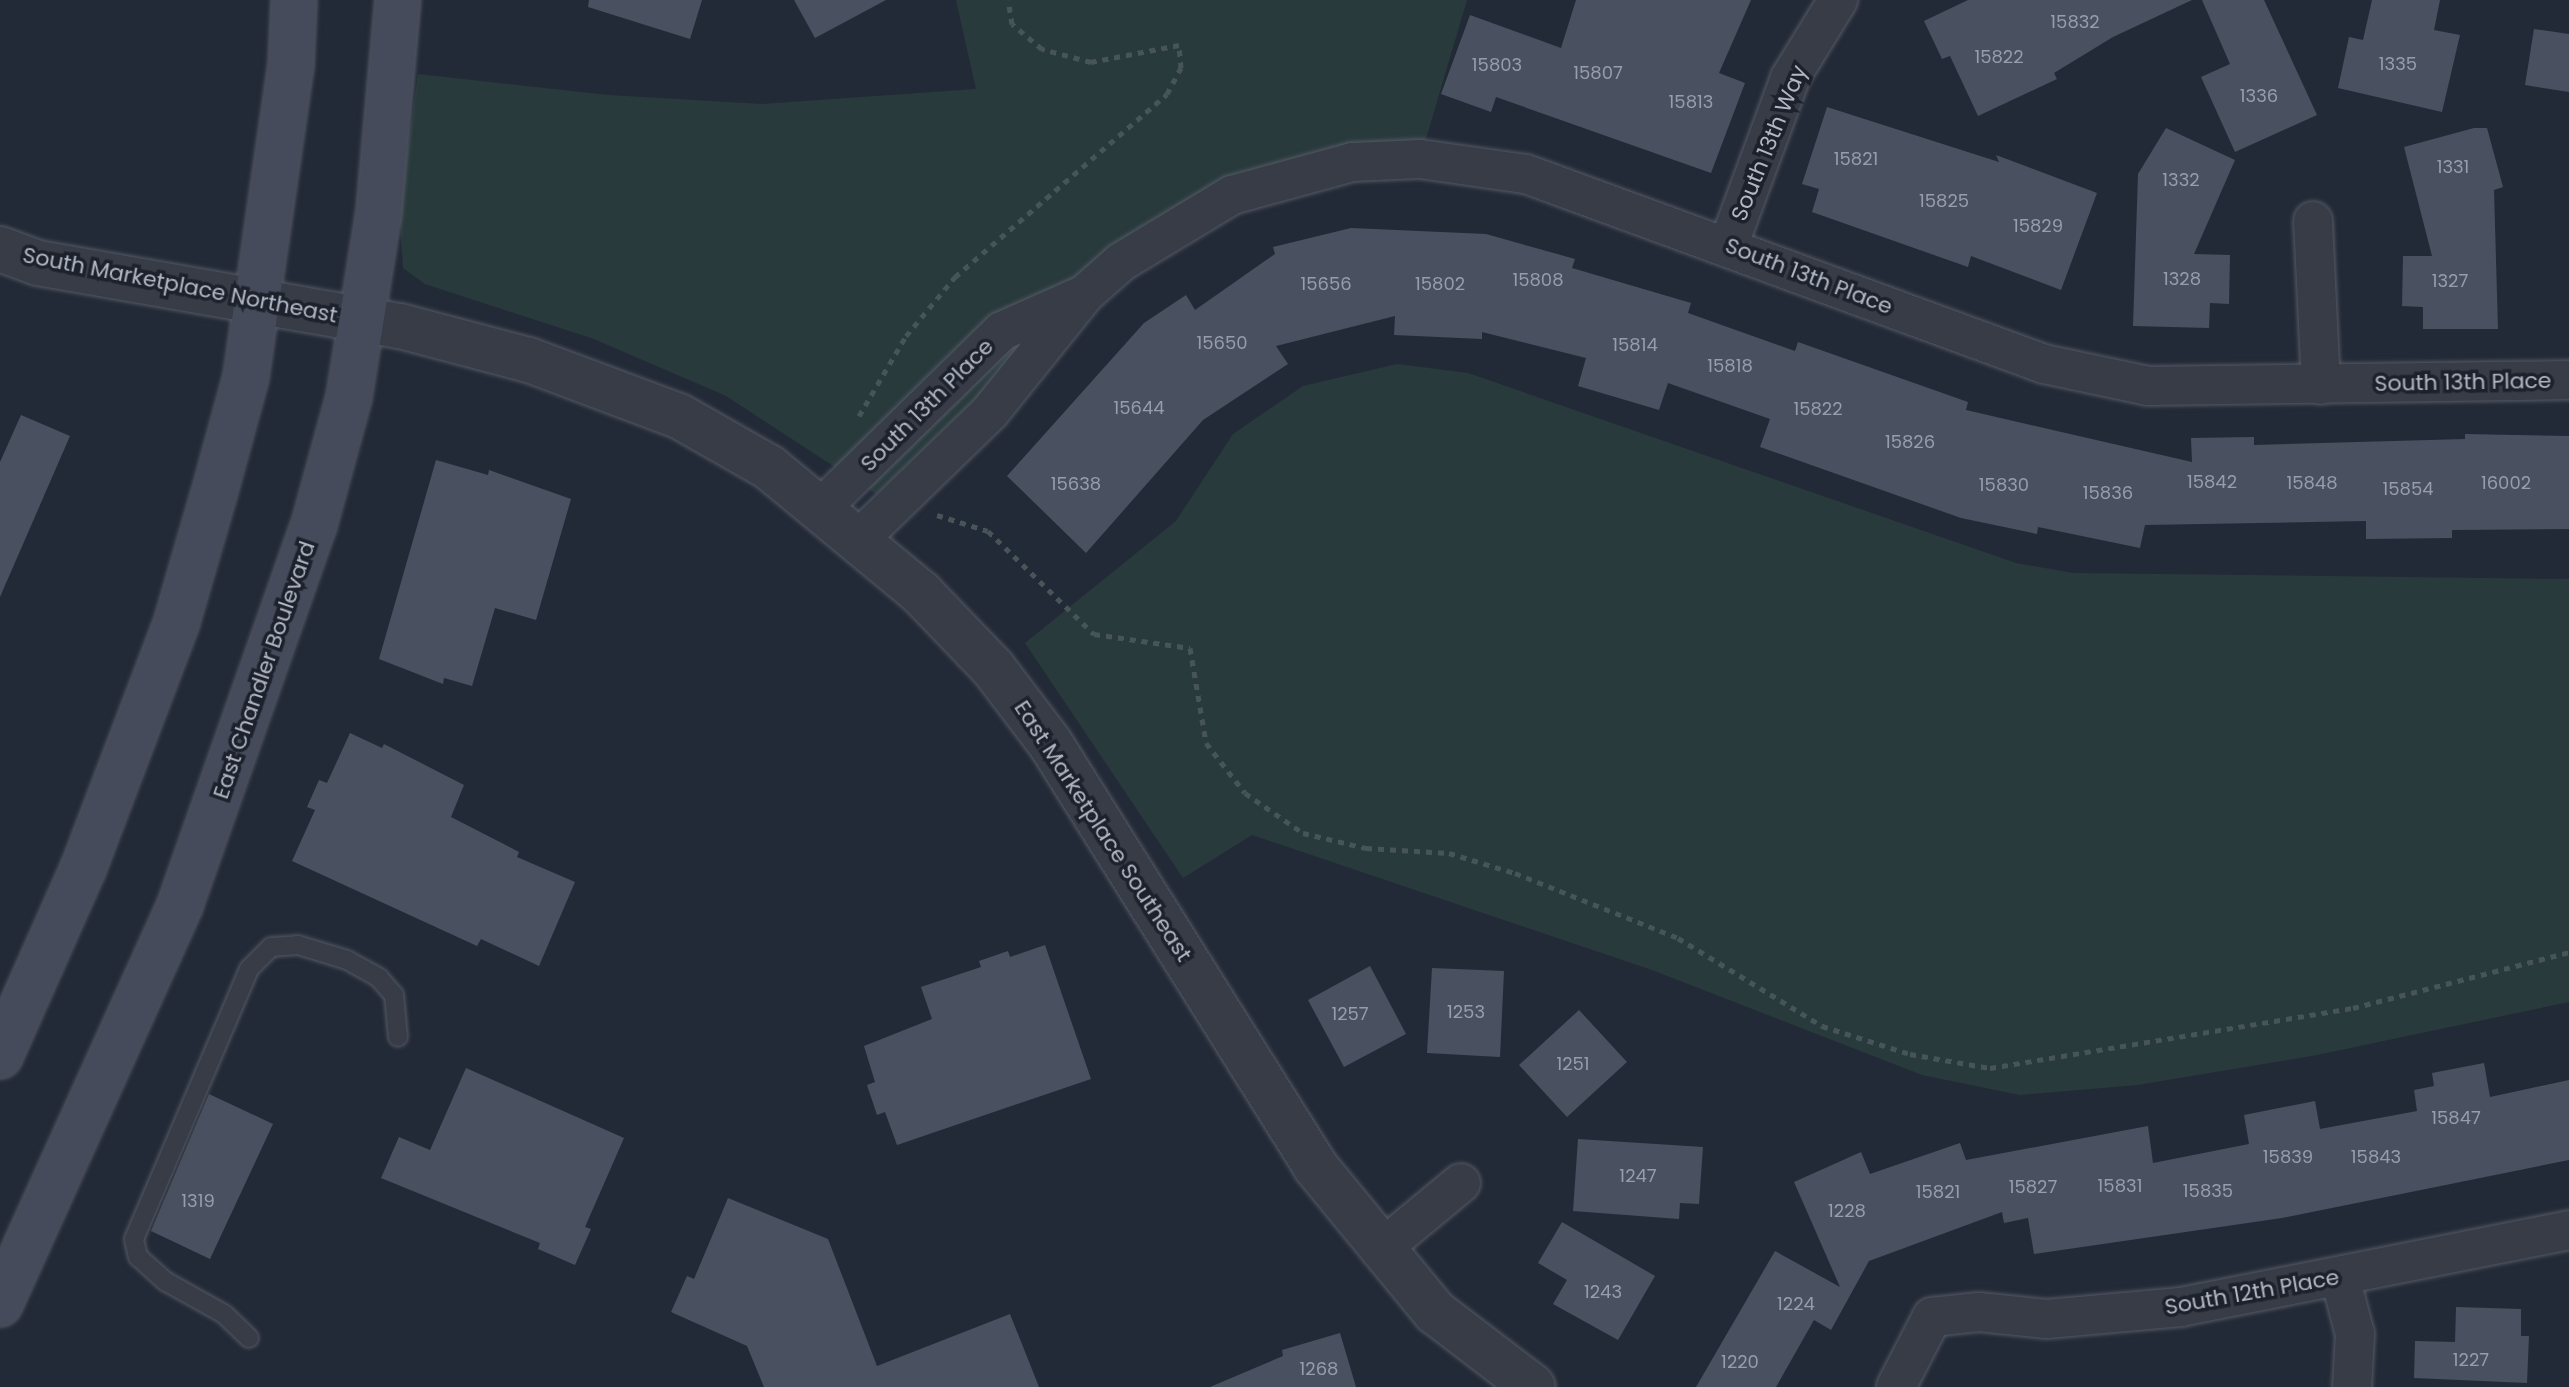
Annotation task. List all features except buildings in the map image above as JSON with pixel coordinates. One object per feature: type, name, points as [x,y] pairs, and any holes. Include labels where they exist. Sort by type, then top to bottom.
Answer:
[{"type":"main road","points":[[0,1056],[83,869],[177,621],[246,377],[291,66],[294,0]]},
{"type":"main road","name":"East Chandler Boulevard","points":[[0,1304],[180,905],[266,674],[349,397],[379,211],[398,0]]},
{"type":"street","name":"South 13th Way","points":[[1728,246],[1790,78],[1838,0]]},
{"type":"street","name":"South 13th Place","points":[[859,539],[1030,368],[1085,294],[1121,262],[1232,195],[1325,169],[1388,159],[1468,163],[1526,174],[2044,364],[2148,386],[2569,380]]},
{"type":"street","points":[[2313,221],[2321,385]]},
{"type":"street","name":"South Marketplace Northeast","points":[[0,249],[38,263],[361,319]]},
{"type":"street","name":"South 13th Place","points":[[821,508],[868,464],[950,377],[1002,331],[1085,294]]},
{"type":"street","name":"East Marketplace Southeast","points":[[361,319],[602,384],[679,416],[744,453],[859,539],[993,668],[1050,743],[1315,1166],[1380,1250],[1435,1312],[1533,1387]]},
{"type":"street","points":[[1380,1250],[1461,1183]]},
{"type":"street","name":"South 12th Place","points":[[1896,1387],[1932,1317],[1979,1312],[2047,1319],[2181,1307],[2569,1230]]},
{"type":"street","points":[[2340,1277],[2355,1334],[2352,1387]]},
{"type":"lane","points":[[249,1338],[224,1314],[165,1281],[138,1257],[134,1239],[137,1222],[249,969],[271,947],[298,945],[347,960],[379,978],[394,995],[398,1037]]},
{"type":"path","points":[[868,464],[849,447],[864,402],[906,336],[955,277],[1167,94],[1181,68],[1179,45],[1091,62],[1042,49],[1012,24],[1008,0]]},
{"type":"path","points":[[900,500],[988,531],[1094,634],[1190,648],[1206,743],[1245,793],[1303,833],[1366,848],[1449,853],[1515,873],[1678,938],[1822,1026],[1910,1054],[1990,1068],[2353,1008],[2569,952]]},
{"type":"shaded area","points":[[956,0],[1467,0],[1420,159],[1278,180],[1085,294],[876,494],[726,396],[594,339],[425,284],[403,268],[399,210],[418,74],[608,95],[762,104],[976,89]]},
{"type":"shaded area","points":[[1397,364],[1468,373],[2016,563],[2073,573],[2569,579],[2569,1002],[2312,1056],[2137,1085],[2020,1095],[1922,1075],[1652,970],[1252,835],[1183,878],[1025,643],[1176,521],[1233,434],[1303,386]]}]
